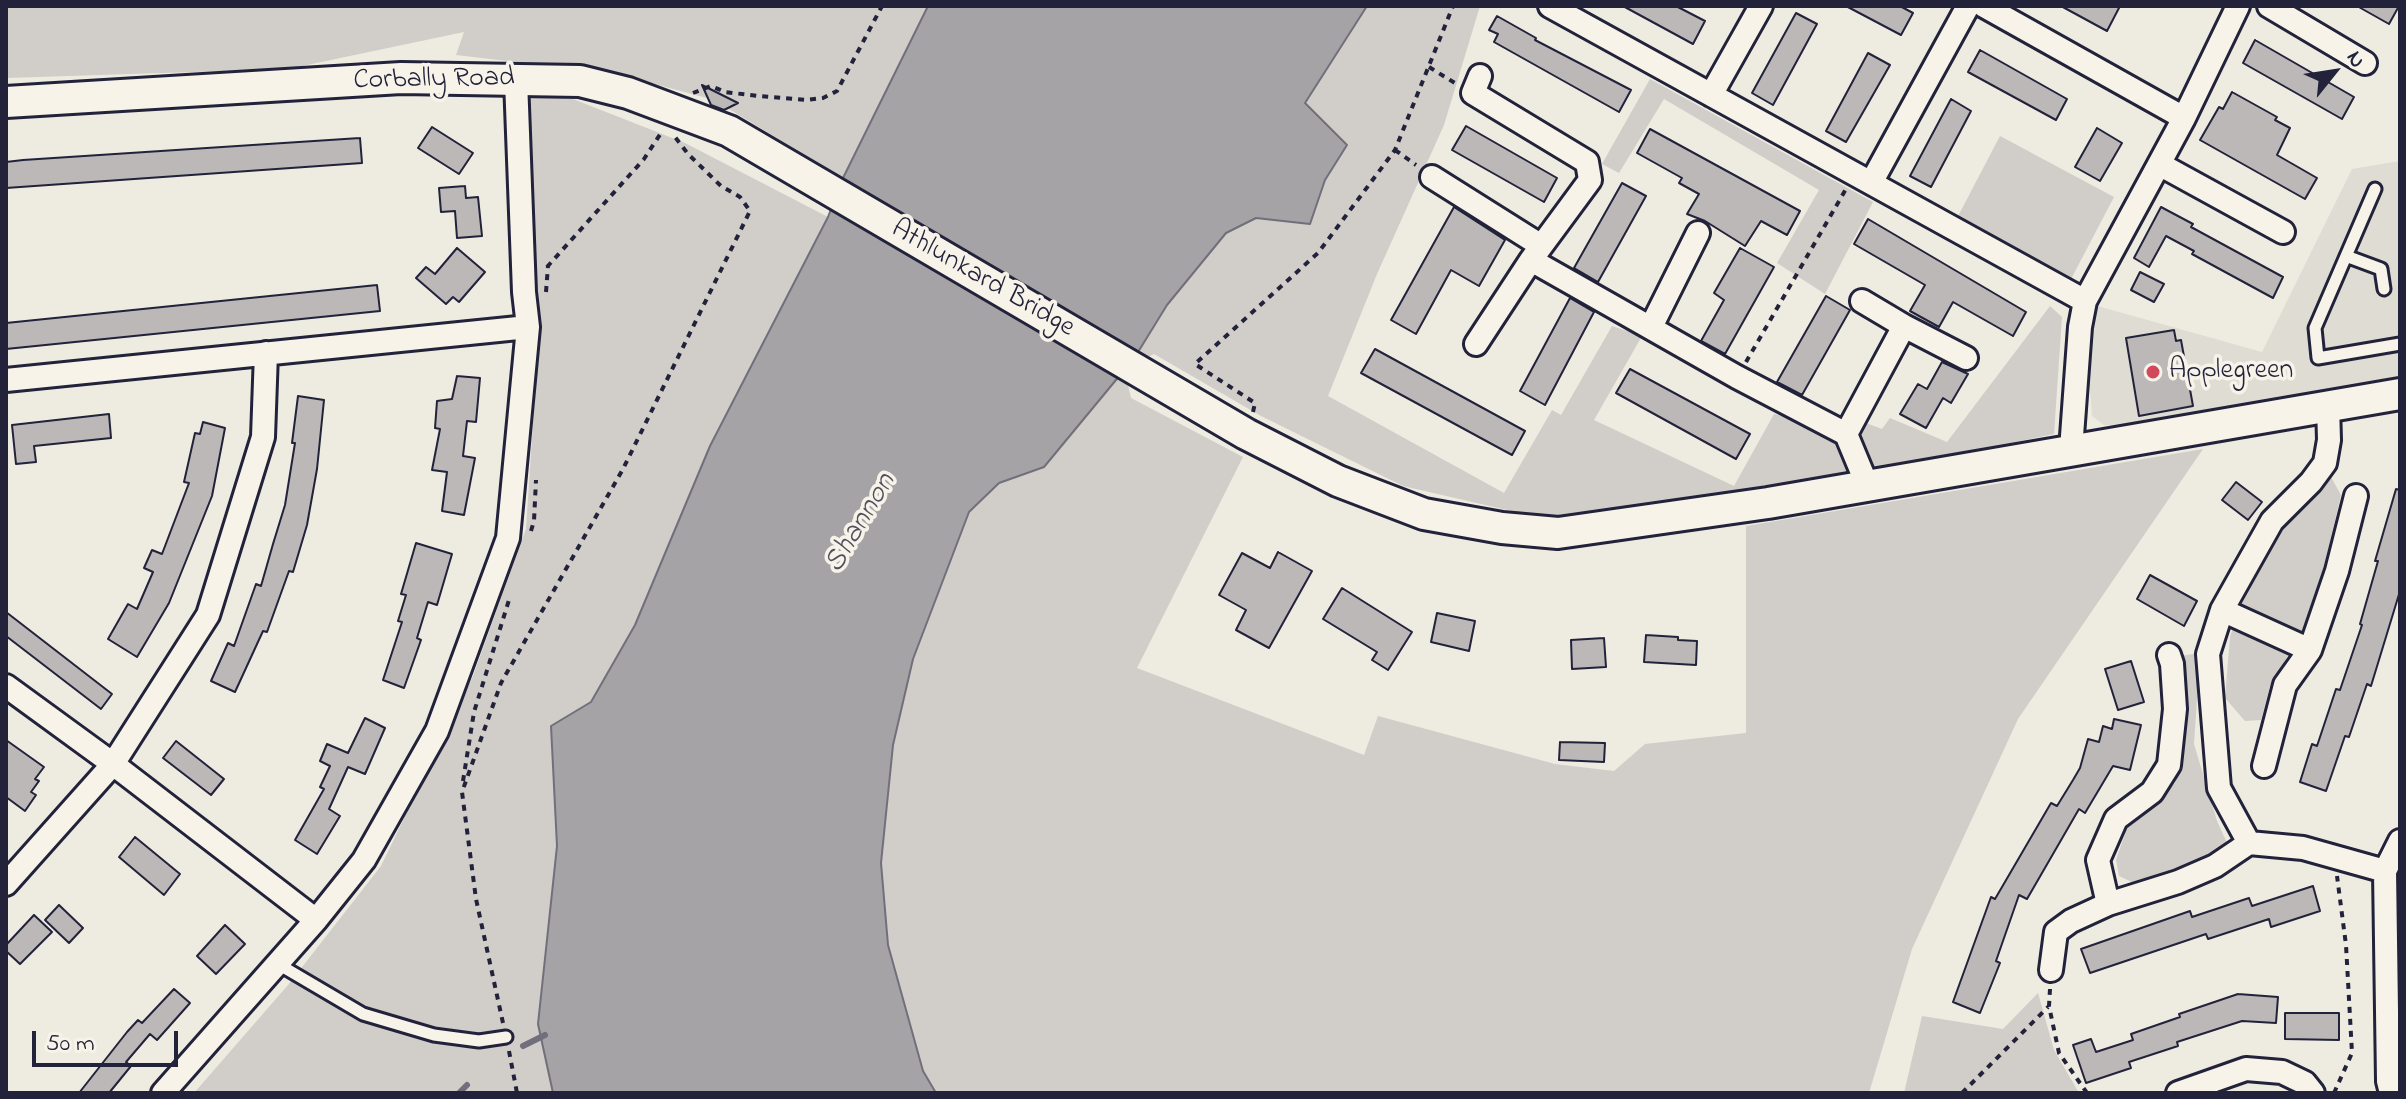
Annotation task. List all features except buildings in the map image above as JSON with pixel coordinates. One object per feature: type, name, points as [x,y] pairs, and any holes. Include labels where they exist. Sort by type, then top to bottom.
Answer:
[{"type":"main road","name":"Corbally Road","points":[[6,102],[401,78],[580,81],[686,113],[729,131],[836,195]]},
{"type":"main road","name":"Athlunkard Bridge","points":[[836,195],[1246,434],[1338,481],[1424,514],[1530,531],[1558,533],[1868,487],[2400,394]]},
{"type":"street","points":[[1550,6],[2085,301]]},
{"type":"street","points":[[1711,95],[1761,6]]},
{"type":"street","points":[[1863,179],[1968,6]]},
{"type":"street","points":[[1984,6],[2184,118]]},
{"type":"street","points":[[2075,451],[2072,436],[2085,301],[2184,118],[2238,6]]},
{"type":"street","points":[[2269,6],[2365,63]]},
{"type":"street","points":[[163,1093],[316,920],[364,860],[437,731],[508,538],[528,327],[516,80]]},
{"type":"street","points":[[1472,92],[1587,162],[1590,180],[1536,252],[1476,344]]},
{"type":"street","points":[[2159,164],[2283,232]]},
{"type":"street","points":[[1432,177],[1536,252],[1651,327],[1737,377],[1846,434],[1868,487]]},
{"type":"street","points":[[1651,327],[1698,233]]},
{"type":"street","points":[[1862,301],[1966,358]]},
{"type":"street","points":[[1846,434],[1904,326]]},
{"type":"street","points":[[6,380],[528,327]]},
{"type":"street","points":[[6,884],[113,764],[208,615],[263,437],[266,353]]},
{"type":"street","points":[[2249,843],[2219,788],[2208,654],[2222,610],[2272,521],[2311,482],[2325,463],[2329,440],[2328,405]]},
{"type":"street","points":[[2264,766],[2285,685],[2310,650],[2337,571],[2356,496]]},
{"type":"street","points":[[2222,610],[2310,650]]},
{"type":"street","points":[[2108,904],[2098,860],[2116,819],[2152,792],[2169,765],[2175,709],[2169,655]]},
{"type":"street","points":[[6,686],[316,920]]},
{"type":"street","points":[[2391,1093],[2388,1081],[2385,871],[2400,841]]},
{"type":"street","points":[[2051,970],[2056,932],[2071,921],[2108,904],[2178,882],[2215,866],[2249,843],[2303,848],[2385,871]]},
{"type":"street","points":[[2178,1093],[2246,1069],[2282,1072],[2305,1083],[2313,1093]]},
{"type":"lane","points":[[2375,189],[2315,328],[2318,358],[2400,344]]},
{"type":"lane","points":[[2346,256],[2381,269],[2384,289]]},
{"type":"lane","points":[[278,964],[363,1014],[434,1035],[479,1041],[506,1037]]},
{"type":"path","points":[[711,86],[725,92],[758,96],[806,100],[823,98],[837,91],[882,6]]},
{"type":"path","points":[[1246,434],[1255,403],[1195,364],[1318,253],[1395,150],[1453,6]]},
{"type":"path","points":[[1429,67],[1472,92]]},
{"type":"path","points":[[517,1093],[476,899],[462,792],[501,683],[623,469],[750,211],[740,197],[721,186],[688,154],[670,130],[663,130],[644,159],[524,292]]},
{"type":"path","points":[[1395,150],[1432,177]]},
{"type":"path","points":[[1737,377],[1863,179]]},
{"type":"path","points":[[2334,857],[2346,945],[2352,1053],[2334,1093]]},
{"type":"path","points":[[2051,970],[2049,1006],[2059,1053],[2087,1093]]},
{"type":"path","points":[[1962,1093],[2049,1006]]},
{"type":"shaded area","points":[[6,6],[928,6],[843,178],[714,100],[618,74],[456,55],[464,32],[288,69],[6,78]]},
{"type":"shaded area","points":[[1367,6],[1480,6],[1444,125],[1377,274],[1328,396],[1504,493],[1552,410],[1561,415],[1612,326],[1642,336],[1594,420],[1734,486],[1774,414],[1850,431],[1858,420],[1882,429],[1890,418],[1947,442],[2050,306],[2062,317],[2054,434],[1873,472],[1546,519],[1403,486],[1261,416],[1154,354],[1144,359],[1135,357],[1167,305],[1227,232],[1256,218],[1310,224],[1325,180],[1346,145],[1305,103]]},
{"type":"shaded area","points":[[1650,79],[1873,202],[1825,294],[1777,263],[1819,190],[1664,99],[1619,173],[1602,164]]},
{"type":"shaded area","points":[[529,96],[573,99],[685,143],[828,217],[710,446],[635,625],[591,702],[551,726],[557,846],[538,1024],[553,1093],[194,1093],[288,985],[381,866],[473,676],[526,529],[539,331]]},
{"type":"shaded area","points":[[2000,136],[2114,197],[2070,281],[1956,220]]},
{"type":"shaded area","points":[[2400,161],[2400,376],[2126,425],[2104,425],[2092,416],[2088,362],[2094,305],[2262,352],[2352,169]]},
{"type":"shaded area","points":[[1117,378],[1128,385],[1131,398],[1243,457],[1137,668],[1364,755],[1378,716],[1555,764],[1614,771],[1645,744],[1746,733],[1746,526],[2203,449],[2018,719],[1912,949],[1869,1093],[936,1093],[923,1071],[888,945],[881,863],[893,745],[913,660],[969,512],[999,483],[1070,436]]},
{"type":"shaded area","points":[[2331,477],[2341,495],[2313,613],[2270,686],[2261,720],[2245,721],[2225,698],[2230,637],[2243,597],[2274,537],[2321,481]]},
{"type":"shaded area","points":[[2200,653],[2194,744],[2217,821],[2228,845],[2219,853],[2134,883],[2119,876],[2116,860],[2127,828],[2175,783],[2185,741],[2179,656]]},
{"type":"shaded area","points":[[2038,993],[2054,1050],[2079,1093],[1904,1093],[1922,1016],[2003,1029]]},
{"type":"water","name":"Shannon","points":[[928,6],[1367,6],[1305,103],[1347,145],[1325,180],[1310,224],[1256,218],[1226,233],[1167,305],[1135,357],[1044,467],[999,483],[969,512],[913,659],[893,745],[881,863],[888,945],[923,1071],[936,1093],[553,1093],[538,1024],[557,846],[551,726],[591,702],[635,625],[710,446],[828,217],[843,178]]},
{"type":"waterway","points":[[523,1046],[545,1035]]},
{"type":"waterway","points":[[459,1093],[467,1085]]},
{"type":"place","name":"Applegreen","points":[[2153,372]]}]
